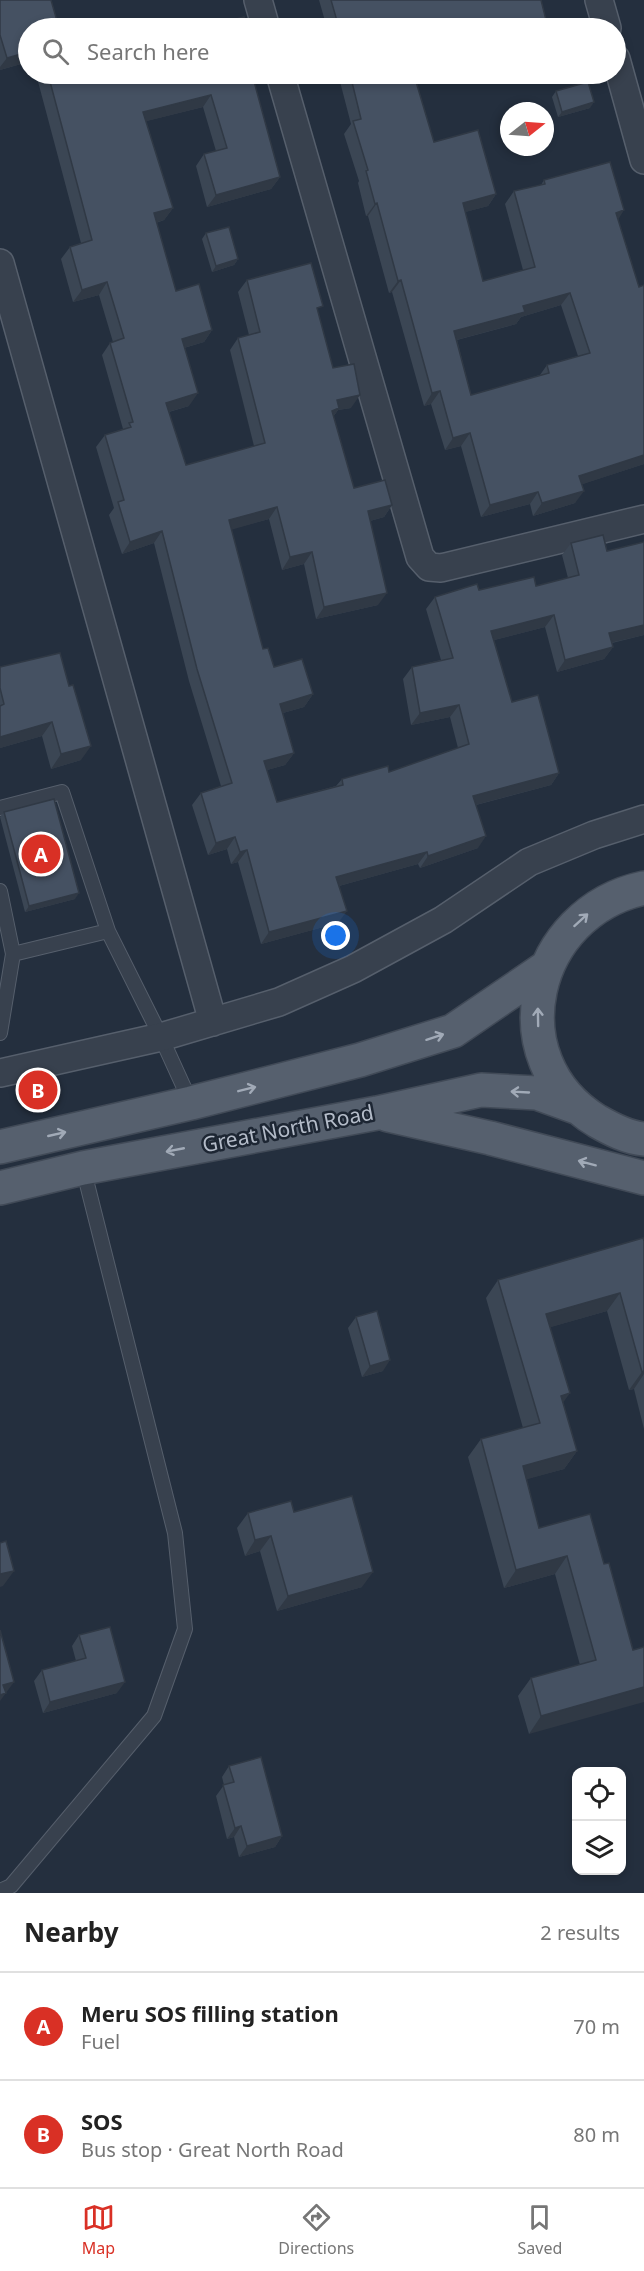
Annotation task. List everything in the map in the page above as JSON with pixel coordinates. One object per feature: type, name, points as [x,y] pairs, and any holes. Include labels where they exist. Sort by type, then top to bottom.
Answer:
[{"type":"main road","points":[[644,888],[597,907],[567,933],[546,967],[537,1009],[540,1042],[550,1072],[576,1107],[605,1125],[635,1138],[644,1139]]},
{"type":"main road","points":[[1,1143],[191,1103],[360,1060],[453,1031],[546,967]]},
{"type":"main road","name":"Great North Road","points":[[0,1188],[83,1168],[377,1113],[481,1090],[537,1094],[576,1107]]},
{"type":"main road","points":[[377,1113],[490,1138],[644,1178]]},
{"type":"street","points":[[258,0],[264,18]]},
{"type":"street","points":[[599,0],[604,18]]},
{"type":"street","points":[[283,84],[420,557],[429,567],[441,568],[644,519]]},
{"type":"street","points":[[622,84],[644,160]]},
{"type":"street","points":[[0,263],[213,1022]]},
{"type":"street","points":[[0,1073],[161,1037],[279,1002],[353,969],[443,920],[529,862],[594,835],[644,819]]},
{"type":"lane","points":[[0,808],[62,792],[108,931],[191,1103]]},
{"type":"lane","points":[[0,891],[13,954],[0,1033]]},
{"type":"lane","points":[[13,954],[108,931]]},
{"type":"lane","points":[[0,1892],[11,1886],[154,1716],[185,1629],[176,1533],[83,1168]]},
{"type":"building","points":[[0,0],[51,0],[56,18],[18,18],[18,55],[7,58],[0,35]]},
{"type":"building","points":[[331,0],[541,0],[546,18],[336,18]]},
{"type":"building","points":[[51,84],[255,84],[280,177],[216,195],[204,154],[227,148],[211,95],[143,112],[173,208],[154,213],[176,291],[199,284],[212,330],[182,339],[198,393],[166,403],[186,465],[265,443],[238,338],[260,332],[247,280],[311,263],[323,306],[317,308],[333,368],[354,364],[360,395],[337,400],[339,408],[332,411],[354,488],[385,480],[392,505],[368,511],[387,593],[324,607],[312,552],[290,557],[277,507],[229,520],[263,649],[268,648],[274,667],[302,659],[313,694],[280,704],[294,753],[264,761],[277,802],[343,785],[342,779],[388,766],[389,772],[469,744],[459,705],[420,713],[412,667],[453,658],[435,597],[477,584],[479,590],[534,577],[536,586],[579,575],[571,543],[603,535],[607,551],[644,542],[644,625],[609,633],[613,647],[565,660],[554,615],[491,631],[512,702],[538,695],[559,773],[473,796],[486,836],[428,856],[427,852],[336,877],[347,911],[269,932],[247,850],[240,852],[235,837],[216,843],[201,793],[232,783],[197,669],[162,531],[130,542],[118,502],[124,500],[105,435],[131,427],[129,423],[133,422],[110,343],[124,338],[107,282],[82,290],[70,247],[92,240]]},
{"type":"building","points":[[352,84],[417,84],[434,142],[478,130],[496,194],[463,203],[483,281],[535,267],[514,191],[545,184],[544,180],[610,162],[624,210],[616,213],[639,287],[644,285],[644,455],[579,476],[584,491],[542,503],[538,492],[490,505],[470,433],[453,438],[440,391],[432,393],[401,280],[398,281],[377,203],[375,204],[366,171],[368,170],[353,121],[361,119]],"holes":[[[570,293],[590,353],[547,365],[549,373],[471,395],[454,331],[525,312],[523,306]]]},
{"type":"building","points":[[589,84],[594,102],[562,112],[556,91]]},
{"type":"building","points":[[229,227],[238,259],[216,266],[206,233]]},
{"type":"building","points":[[60,653],[69,686],[73,685],[91,746],[61,754],[52,722],[0,737],[0,706],[4,704],[0,688],[0,667]]},
{"type":"building","points":[[54,799],[79,893],[29,906],[4,812]]},
{"type":"building","points":[[643,1238],[644,1371],[642,1372],[620,1293],[546,1314],[570,1393],[561,1396],[577,1451],[523,1466],[539,1528],[590,1514],[604,1564],[609,1563],[633,1650],[644,1647],[644,1687],[541,1716],[531,1678],[596,1660],[567,1556],[516,1570],[481,1439],[540,1423],[498,1280]]},
{"type":"building","points":[[377,1311],[390,1360],[370,1366],[356,1317]]},
{"type":"building","points":[[352,1496],[373,1572],[288,1596],[271,1536],[255,1540],[248,1513],[291,1501],[294,1512]]},
{"type":"building","points":[[6,1541],[14,1571],[0,1574],[0,1543]]},
{"type":"building","points":[[110,1627],[125,1682],[50,1702],[42,1670],[86,1658],[79,1635]]},
{"type":"building","points":[[0,1630],[14,1682],[3,1685],[6,1693],[0,1695]]},
{"type":"building","points":[[261,1757],[282,1836],[247,1846],[241,1826],[235,1828],[223,1785],[234,1782],[229,1766]]},
{"type":"place","name":"Meru SOS filling station","points":[[41,854]]},
{"type":"place","name":"SOS","points":[[38,1090]]}]
